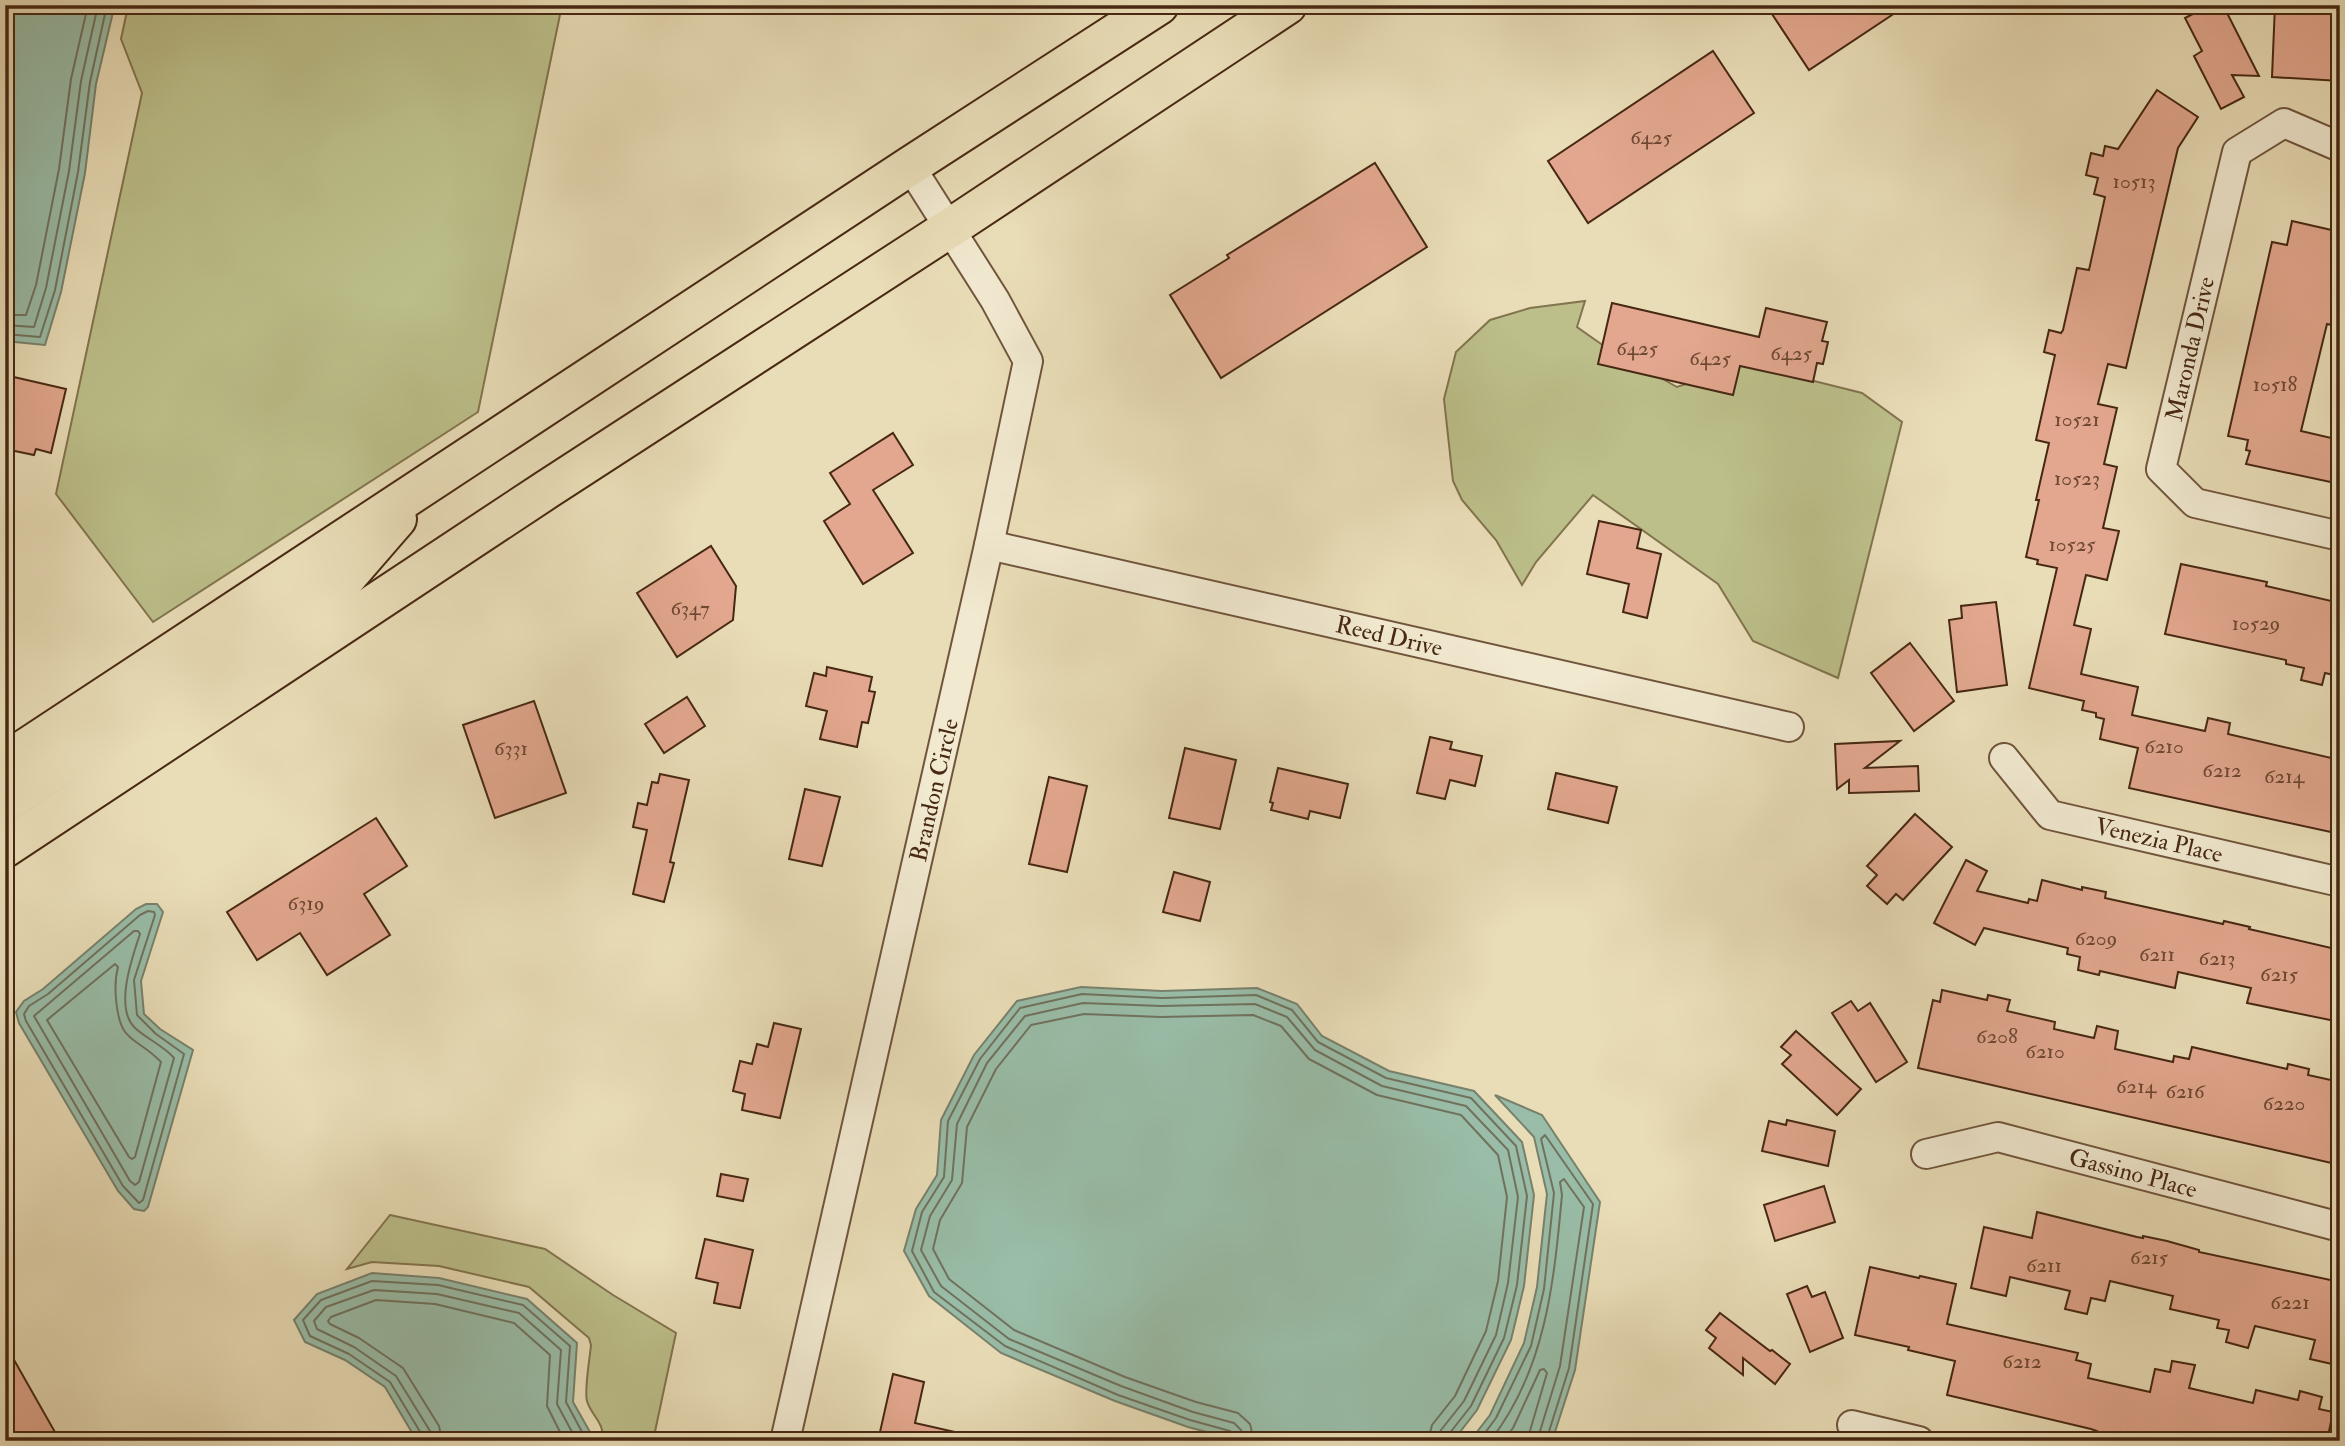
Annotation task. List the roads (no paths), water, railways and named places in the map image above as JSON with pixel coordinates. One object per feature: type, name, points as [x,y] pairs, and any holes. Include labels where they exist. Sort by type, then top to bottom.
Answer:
[{"type":"main road","points":[[5,761],[1159,5]]},
{"type":"main road","points":[[5,848],[1287,5]]},
{"type":"main road","points":[[5,803],[345,579],[428,484]]},
{"type":"street","name":"Maronda Drive","points":[[2340,147],[2284,122],[2236,152],[2161,469],[2195,503],[2340,536]]},
{"type":"street","name":"Brandon Circle","points":[[785,1441],[989,545],[1028,361],[995,300],[910,166]]},
{"type":"street","name":"Reed Drive","points":[[989,545],[1790,727]]},
{"type":"street","name":"Venezia Place","points":[[2004,758],[2050,815],[2340,882]]},
{"type":"street","name":"Gassino Place","points":[[1926,1154],[1998,1137],[2340,1227]]},
{"type":"street","points":[[1852,1425],[1919,1441]]},
{"type":"water","points":[[5,5],[113,5],[114,8],[96,84],[85,173],[61,292],[45,345],[5,341]]},
{"type":"water","points":[[146,904],[157,904],[163,912],[141,981],[144,1014],[160,1029],[193,1050],[148,1207],[144,1211],[134,1209],[118,1191],[19,1023],[16,1012],[24,1001],[43,989],[136,909]]},
{"type":"water","points":[[1081,987],[1162,991],[1257,988],[1297,1004],[1322,1036],[1389,1071],[1474,1091],[1522,1142],[1534,1195],[1524,1286],[1511,1340],[1477,1410],[1453,1441],[1240,1441],[1188,1427],[1115,1401],[1001,1353],[929,1296],[904,1251],[916,1209],[937,1175],[941,1120],[974,1055],[1017,1001]]},
{"type":"water","points":[[1495,1095],[1542,1115],[1600,1202],[1575,1370],[1552,1441],[1470,1441],[1490,1415],[1524,1343],[1537,1287],[1547,1194],[1534,1137]]},
{"type":"water","points":[[372,1273],[439,1278],[527,1299],[577,1343],[573,1402],[590,1432],[586,1441],[417,1441],[385,1387],[345,1360],[305,1342],[294,1320],[317,1294]]}]
